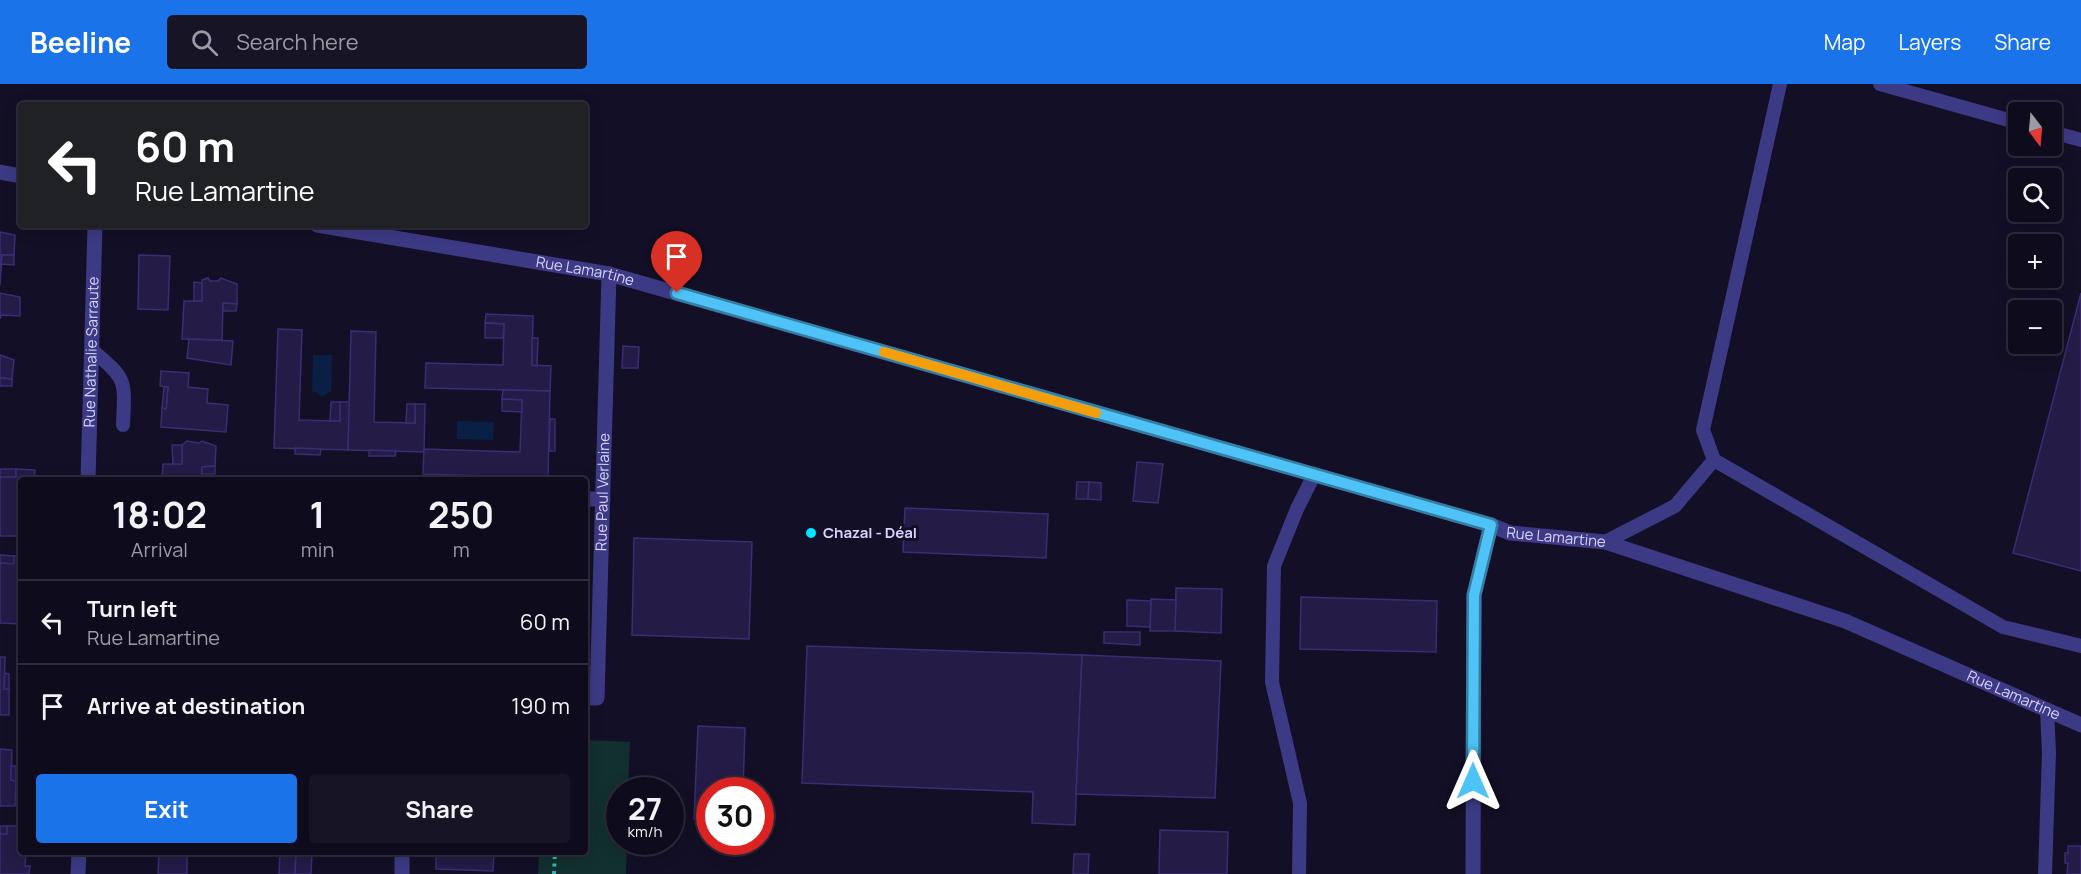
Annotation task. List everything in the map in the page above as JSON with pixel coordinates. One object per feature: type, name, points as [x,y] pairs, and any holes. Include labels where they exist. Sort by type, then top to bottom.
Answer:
[{"type":"street","points":[[0,172],[18,175]]},
{"type":"street","name":"Rue Nathalie Sarraute","points":[[88,477],[95,228]]},
{"type":"street","name":"Rue Lamartine","points":[[334,228],[609,274],[1491,525],[1510,533],[1605,542],[1845,621],[2081,724]]},
{"type":"street","name":"Rue Paul Verlaine","points":[[588,698],[597,698],[609,274]]},
{"type":"street","points":[[588,499],[603,499]]},
{"type":"street","points":[[1473,874],[1474,595],[1491,525]]},
{"type":"street","points":[[78,874],[79,855]]},
{"type":"street","points":[[402,855],[402,874]]},
{"type":"lane","points":[[1780,84],[1703,430],[1714,460],[2003,627],[2081,646]]},
{"type":"lane","points":[[1880,84],[2008,120]]},
{"type":"lane","points":[[2062,135],[2081,140]]},
{"type":"lane","points":[[92,350],[117,371],[124,386],[123,424]]},
{"type":"lane","points":[[1605,542],[1675,506],[1714,460]]},
{"type":"lane","points":[[1299,874],[1300,803],[1272,682],[1274,566],[1297,509],[1314,475]]},
{"type":"lane","points":[[2045,874],[2049,753],[2047,710]]},
{"type":"path","points":[[554,874],[555,855]]},
{"type":"green space","points":[[588,740],[630,742],[629,777],[606,777],[606,855],[627,855],[626,874],[538,874],[539,855],[588,855]]},
{"type":"water","points":[[313,355],[332,355],[331,392],[322,397],[312,392]]},
{"type":"water","points":[[457,421],[494,422],[493,440],[457,439]]},
{"type":"building","points":[[0,232],[15,235],[14,255],[2,255],[0,285]]},
{"type":"building","points":[[2,255],[14,255],[14,265],[1,264]]},
{"type":"building","points":[[139,255],[170,256],[168,310],[138,309]]},
{"type":"building","points":[[208,278],[210,281],[218,281],[221,278],[237,284],[237,304],[223,303],[222,340],[182,339],[184,301],[202,301],[202,280]]},
{"type":"building","points":[[194,282],[202,283],[202,301],[194,301]]},
{"type":"building","points":[[0,293],[20,297],[20,316],[1,315],[0,319]]},
{"type":"building","points":[[2081,293],[2081,571],[2013,553]]},
{"type":"building","points":[[223,303],[237,304],[236,311],[223,311]]},
{"type":"building","points":[[486,314],[533,316],[532,365],[551,366],[550,391],[425,388],[426,363],[503,365],[504,324],[485,323]]},
{"type":"building","points":[[485,323],[504,324],[503,338],[485,338]]},
{"type":"building","points":[[278,329],[302,330],[299,420],[340,421],[340,402],[350,402],[348,450],[274,448]]},
{"type":"building","points":[[351,331],[376,332],[374,422],[415,423],[415,404],[425,404],[424,452],[348,450]]},
{"type":"building","points":[[532,338],[538,338],[537,366],[532,365]]},
{"type":"building","points":[[189,339],[233,341],[231,365],[187,358]]},
{"type":"building","points":[[623,346],[639,347],[638,368],[622,368]]},
{"type":"building","points":[[0,355],[14,360],[12,379],[0,378]]},
{"type":"building","points":[[161,371],[189,373],[188,387],[208,389],[207,403],[228,405],[226,432],[161,427],[162,408],[166,409],[168,387],[160,386]]},
{"type":"building","points":[[0,378],[12,379],[12,386],[0,386]]},
{"type":"building","points":[[164,387],[168,387],[166,409],[162,408]]},
{"type":"building","points":[[503,390],[550,391],[548,477],[423,474],[424,449],[520,452],[522,400],[502,399]]},
{"type":"building","points":[[502,399],[522,400],[522,412],[502,411]]},
{"type":"building","points":[[331,402],[340,402],[340,421],[330,421]]},
{"type":"building","points":[[407,404],[415,404],[415,423],[406,423]]},
{"type":"building","points":[[550,419],[555,419],[555,451],[549,451]]},
{"type":"building","points":[[187,441],[199,443],[202,441],[216,446],[215,466],[202,467],[201,477],[162,477],[163,464],[182,464],[182,445]]},
{"type":"building","points":[[172,445],[182,445],[182,464],[173,464]]},
{"type":"building","points":[[295,448],[321,449],[320,455],[295,454]]},
{"type":"building","points":[[369,450],[396,451],[395,456],[369,456]]},
{"type":"building","points":[[1137,462],[1163,464],[1158,503],[1133,501]]},
{"type":"building","points":[[215,466],[215,474],[202,474],[202,467]]},
{"type":"building","points":[[0,469],[16,469],[16,477],[0,477]]},
{"type":"building","points":[[16,469],[35,470],[34,477],[18,477],[18,536],[0,536],[0,477],[16,477]]},
{"type":"building","points":[[1077,482],[1089,482],[1088,499],[1076,499]]},
{"type":"building","points":[[1089,482],[1101,483],[1101,500],[1088,499]]},
{"type":"building","points":[[905,508],[1048,514],[1046,558],[903,552]]},
{"type":"building","points":[[634,538],[752,542],[749,639],[632,635]]},
{"type":"building","points":[[0,555],[14,556],[14,564],[0,563]]},
{"type":"building","points":[[14,556],[18,556],[18,624],[0,623],[0,563],[14,564]]},
{"type":"building","points":[[1176,588],[1222,589],[1221,633],[1175,631]]},
{"type":"building","points":[[1301,597],[1437,601],[1436,652],[1300,649]]},
{"type":"building","points":[[1151,599],[1176,600],[1175,631],[1150,631]]},
{"type":"building","points":[[1127,600],[1151,601],[1150,627],[1127,626]]},
{"type":"building","points":[[1104,632],[1140,632],[1140,645],[1104,643]]},
{"type":"building","points":[[807,646],[1082,655],[1075,825],[1032,823],[1033,792],[802,783]]},
{"type":"building","points":[[1082,655],[1221,661],[1215,798],[1076,794]]},
{"type":"building","points":[[0,657],[5,657],[4,689],[9,689],[9,715],[0,715]]},
{"type":"building","points":[[5,673],[9,674],[9,689],[4,689]]},
{"type":"building","points":[[698,726],[745,728],[743,777],[696,777],[696,819],[694,819]]},
{"type":"building","points":[[0,749],[12,750],[11,780],[16,781],[15,806],[0,806]]},
{"type":"building","points":[[11,766],[16,766],[16,781],[11,780]]},
{"type":"building","points":[[0,826],[7,826],[7,834],[0,834]]},
{"type":"building","points":[[7,826],[18,826],[18,855],[26,855],[25,866],[30,866],[29,874],[0,874],[0,834],[7,834]]},
{"type":"building","points":[[1160,830],[1228,832],[1227,874],[1159,874]]},
{"type":"building","points":[[2068,846],[2081,846],[2081,874],[2067,874],[2068,863],[2065,863],[2065,853],[2068,853]]},
{"type":"building","points":[[1074,854],[1089,854],[1088,874],[1073,874]]},
{"type":"building","points":[[159,855],[187,855],[187,874],[158,874]]},
{"type":"building","points":[[280,855],[296,855],[295,874],[279,874]]},
{"type":"building","points":[[296,855],[312,855],[311,874],[295,874]]},
{"type":"building","points":[[436,855],[494,855],[493,871],[436,869]]},
{"type":"slow traffic","points":[[884,352],[1096,413]]},
{"type":"place","name":"Chazal - Déal","points":[[811,533]]},
{"type":"route","points":[[677,293],[1491,525],[1474,595],[1473,781]]}]
